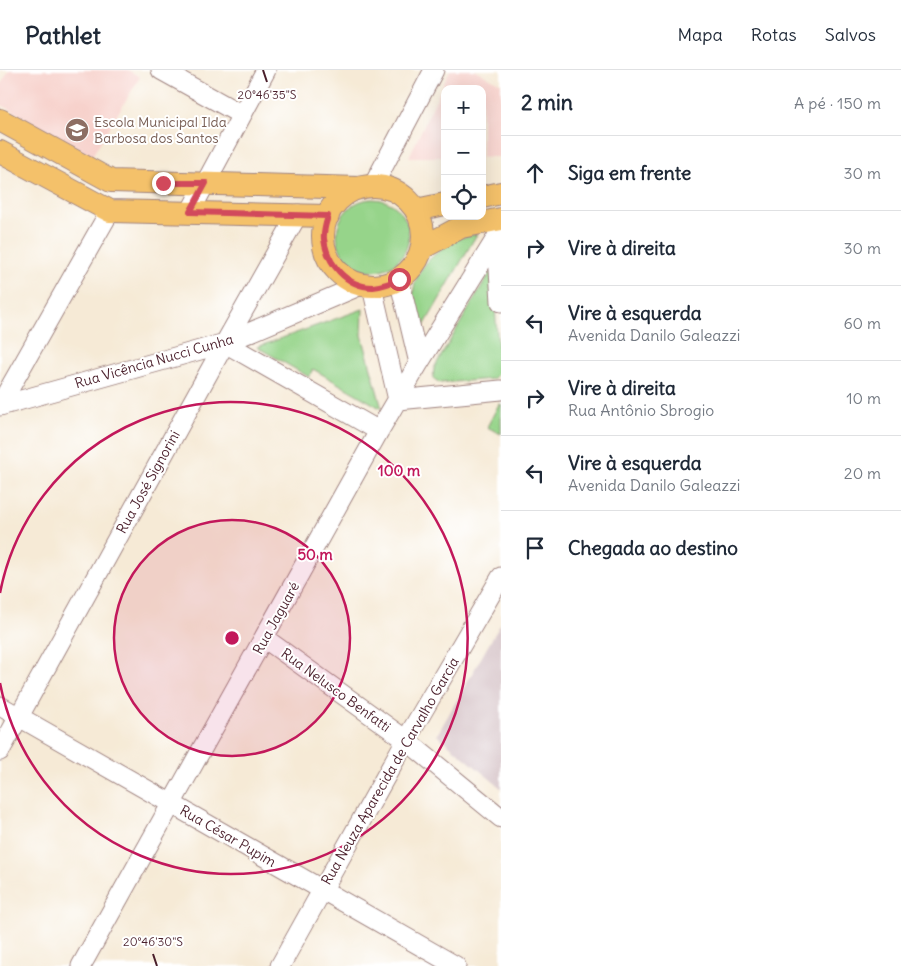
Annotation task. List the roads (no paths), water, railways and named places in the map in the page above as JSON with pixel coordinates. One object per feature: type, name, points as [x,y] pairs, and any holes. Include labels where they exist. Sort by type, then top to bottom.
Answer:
[{"type":"main road","points":[[0,120],[111,181],[366,187],[390,189],[405,197],[416,210],[422,229],[422,248],[414,266],[399,279],[386,285],[367,286],[342,275],[328,258],[323,237],[328,216],[335,204],[346,194],[366,187]]},
{"type":"main road","points":[[0,152],[110,211],[328,216]]},
{"type":"main road","points":[[486,196],[501,193]]},
{"type":"main road","points":[[416,210],[441,205]]},
{"type":"main road","points":[[422,248],[461,227],[499,225]]},
{"type":"street","points":[[161,70],[242,115]]},
{"type":"street","points":[[190,212],[266,70]]},
{"type":"street","points":[[366,187],[434,70]]},
{"type":"street","points":[[0,406],[110,211]]},
{"type":"street","name":"Rua José Signorini","points":[[0,751],[298,214]]},
{"type":"street","points":[[499,225],[501,302]]},
{"type":"street","name":"Rua Jaguaré","points":[[81,966],[379,431],[499,225]]},
{"type":"street","points":[[399,279],[418,363]]},
{"type":"street","points":[[367,286],[398,400],[501,390]]},
{"type":"street","name":"Rua Vicência Nucci Cunha","points":[[0,406],[225,343],[367,286]]},
{"type":"street","points":[[225,343],[379,431]]},
{"type":"street","name":"Rua Neuza Aparecida de Carvalho Garcia","points":[[280,966],[406,740],[501,576]]},
{"type":"street","name":"Rua Nelusco Benfatti","points":[[264,638],[406,740],[501,818]]},
{"type":"street","name":"Rua César Pupim","points":[[0,706],[456,966]]},
{"type":"place","name":"Escola Municipal Ilda Barbosa dos Santos","points":[[77,130]]}]
